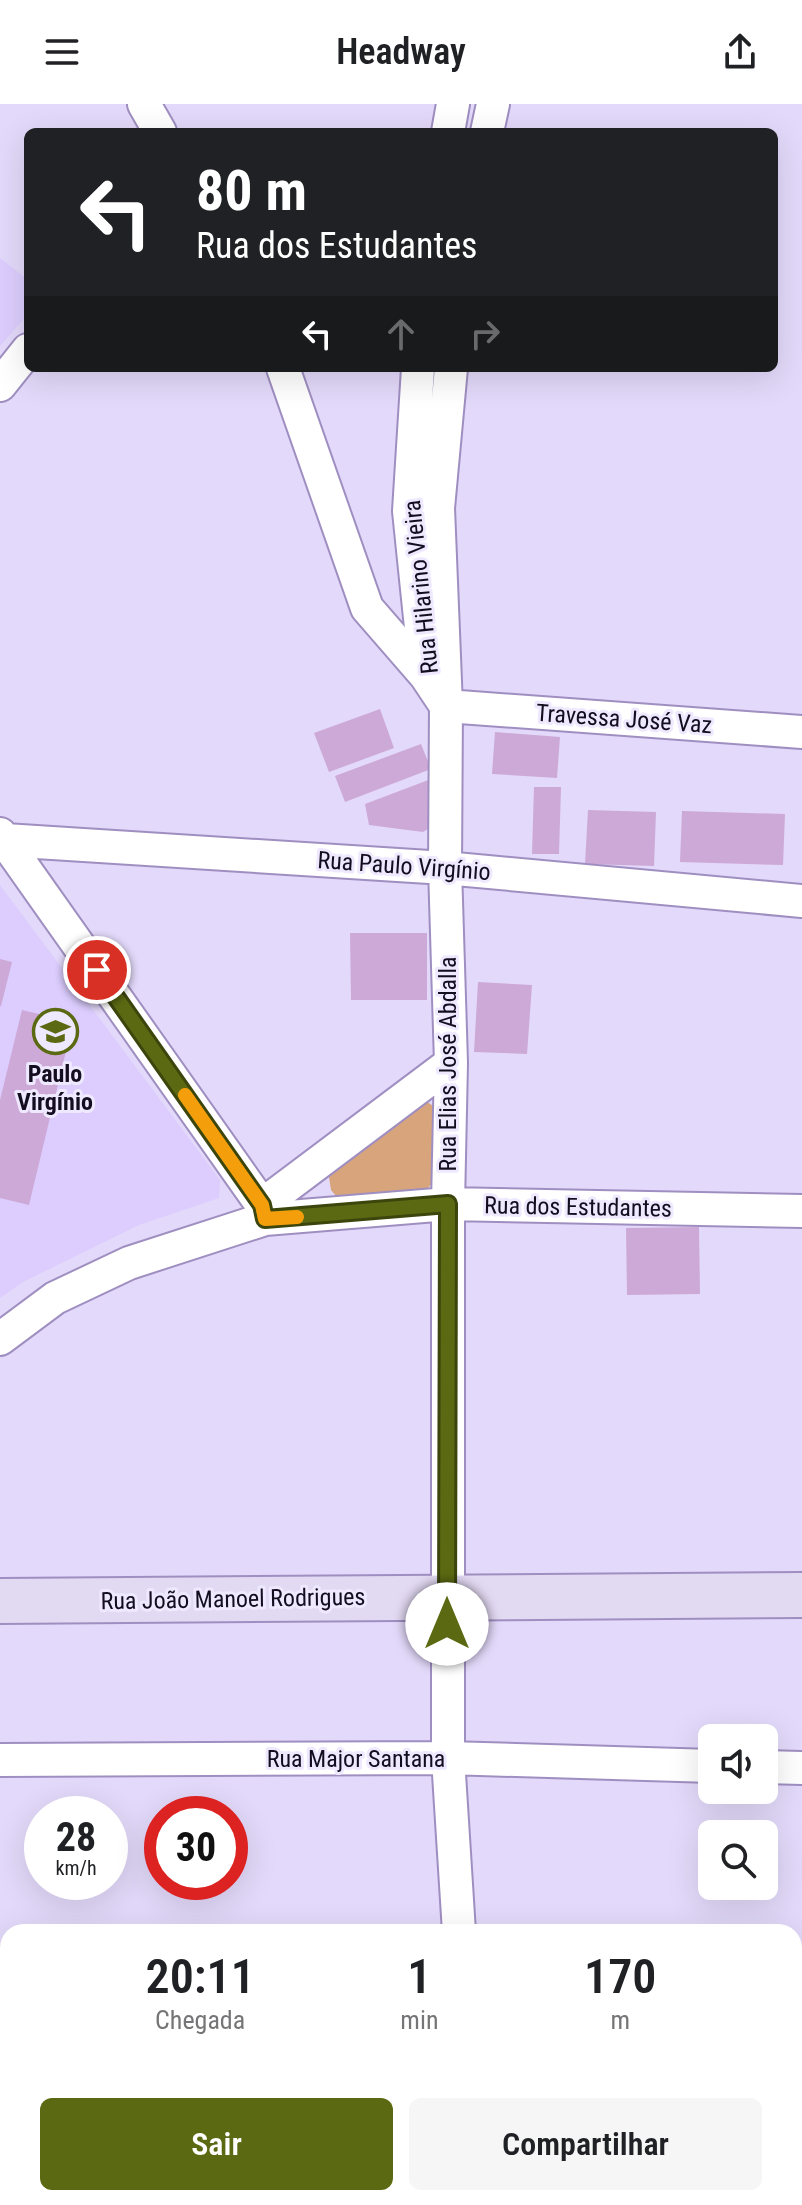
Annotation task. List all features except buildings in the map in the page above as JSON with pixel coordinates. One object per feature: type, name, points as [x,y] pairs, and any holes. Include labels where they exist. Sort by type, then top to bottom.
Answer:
[{"type":"street","points":[[144,104],[158,128]]},
{"type":"street","points":[[449,128],[453,104]]},
{"type":"street","points":[[488,128],[493,104]]},
{"type":"street","points":[[0,385],[24,355]]},
{"type":"street","points":[[284,372],[367,608],[426,676]]},
{"type":"street","name":"Rua Hilarino Vieira","points":[[418,372],[409,511],[426,676],[446,706]]},
{"type":"street","name":"Rua Hilarino Vieira","points":[[445,868],[446,706],[438,508],[451,372]]},
{"type":"street","name":"Travessa José Vaz","points":[[446,706],[802,732]]},
{"type":"street","points":[[2,837],[264,1212],[451,1063]]},
{"type":"street","name":"Rua Paulo Virgínio","points":[[2,837],[445,868],[802,901]]},
{"type":"street","name":"Rua Elias José Abdalla","points":[[445,868],[451,1063],[446,1597],[448,1758],[458,1924]]},
{"type":"street","name":"Rua dos Estudantes","points":[[0,1339],[55,1298],[129,1263],[264,1212],[448,1204],[802,1211]]},
{"type":"street","name":"Rua João Manoel Rodrigues","points":[[0,1601],[802,1595]]},
{"type":"street","name":"Rua Major Santana","points":[[0,1760],[448,1758],[698,1766]]},
{"type":"street","points":[[778,1767],[802,1768]]},
{"type":"shaded area","points":[[0,258],[24,277],[24,319],[0,346]]},
{"type":"shaded area","name":"Paulo Virgínio","points":[[0,885],[220,1180],[219,1198],[139,1225],[23,1282],[0,1298]]},
{"type":"shaded area","points":[[422,1098],[433,1106],[432,1183],[424,1194],[336,1196],[331,1190],[329,1177],[336,1168]]},
{"type":"slow traffic","points":[[185,1095],[262,1205],[265,1219],[297,1217]]},
{"type":"place","name":"Paulo Virgínio","points":[[55,1032]]},
{"type":"route","points":[[97,970],[262,1205],[265,1219],[448,1204],[447,1624]]}]
